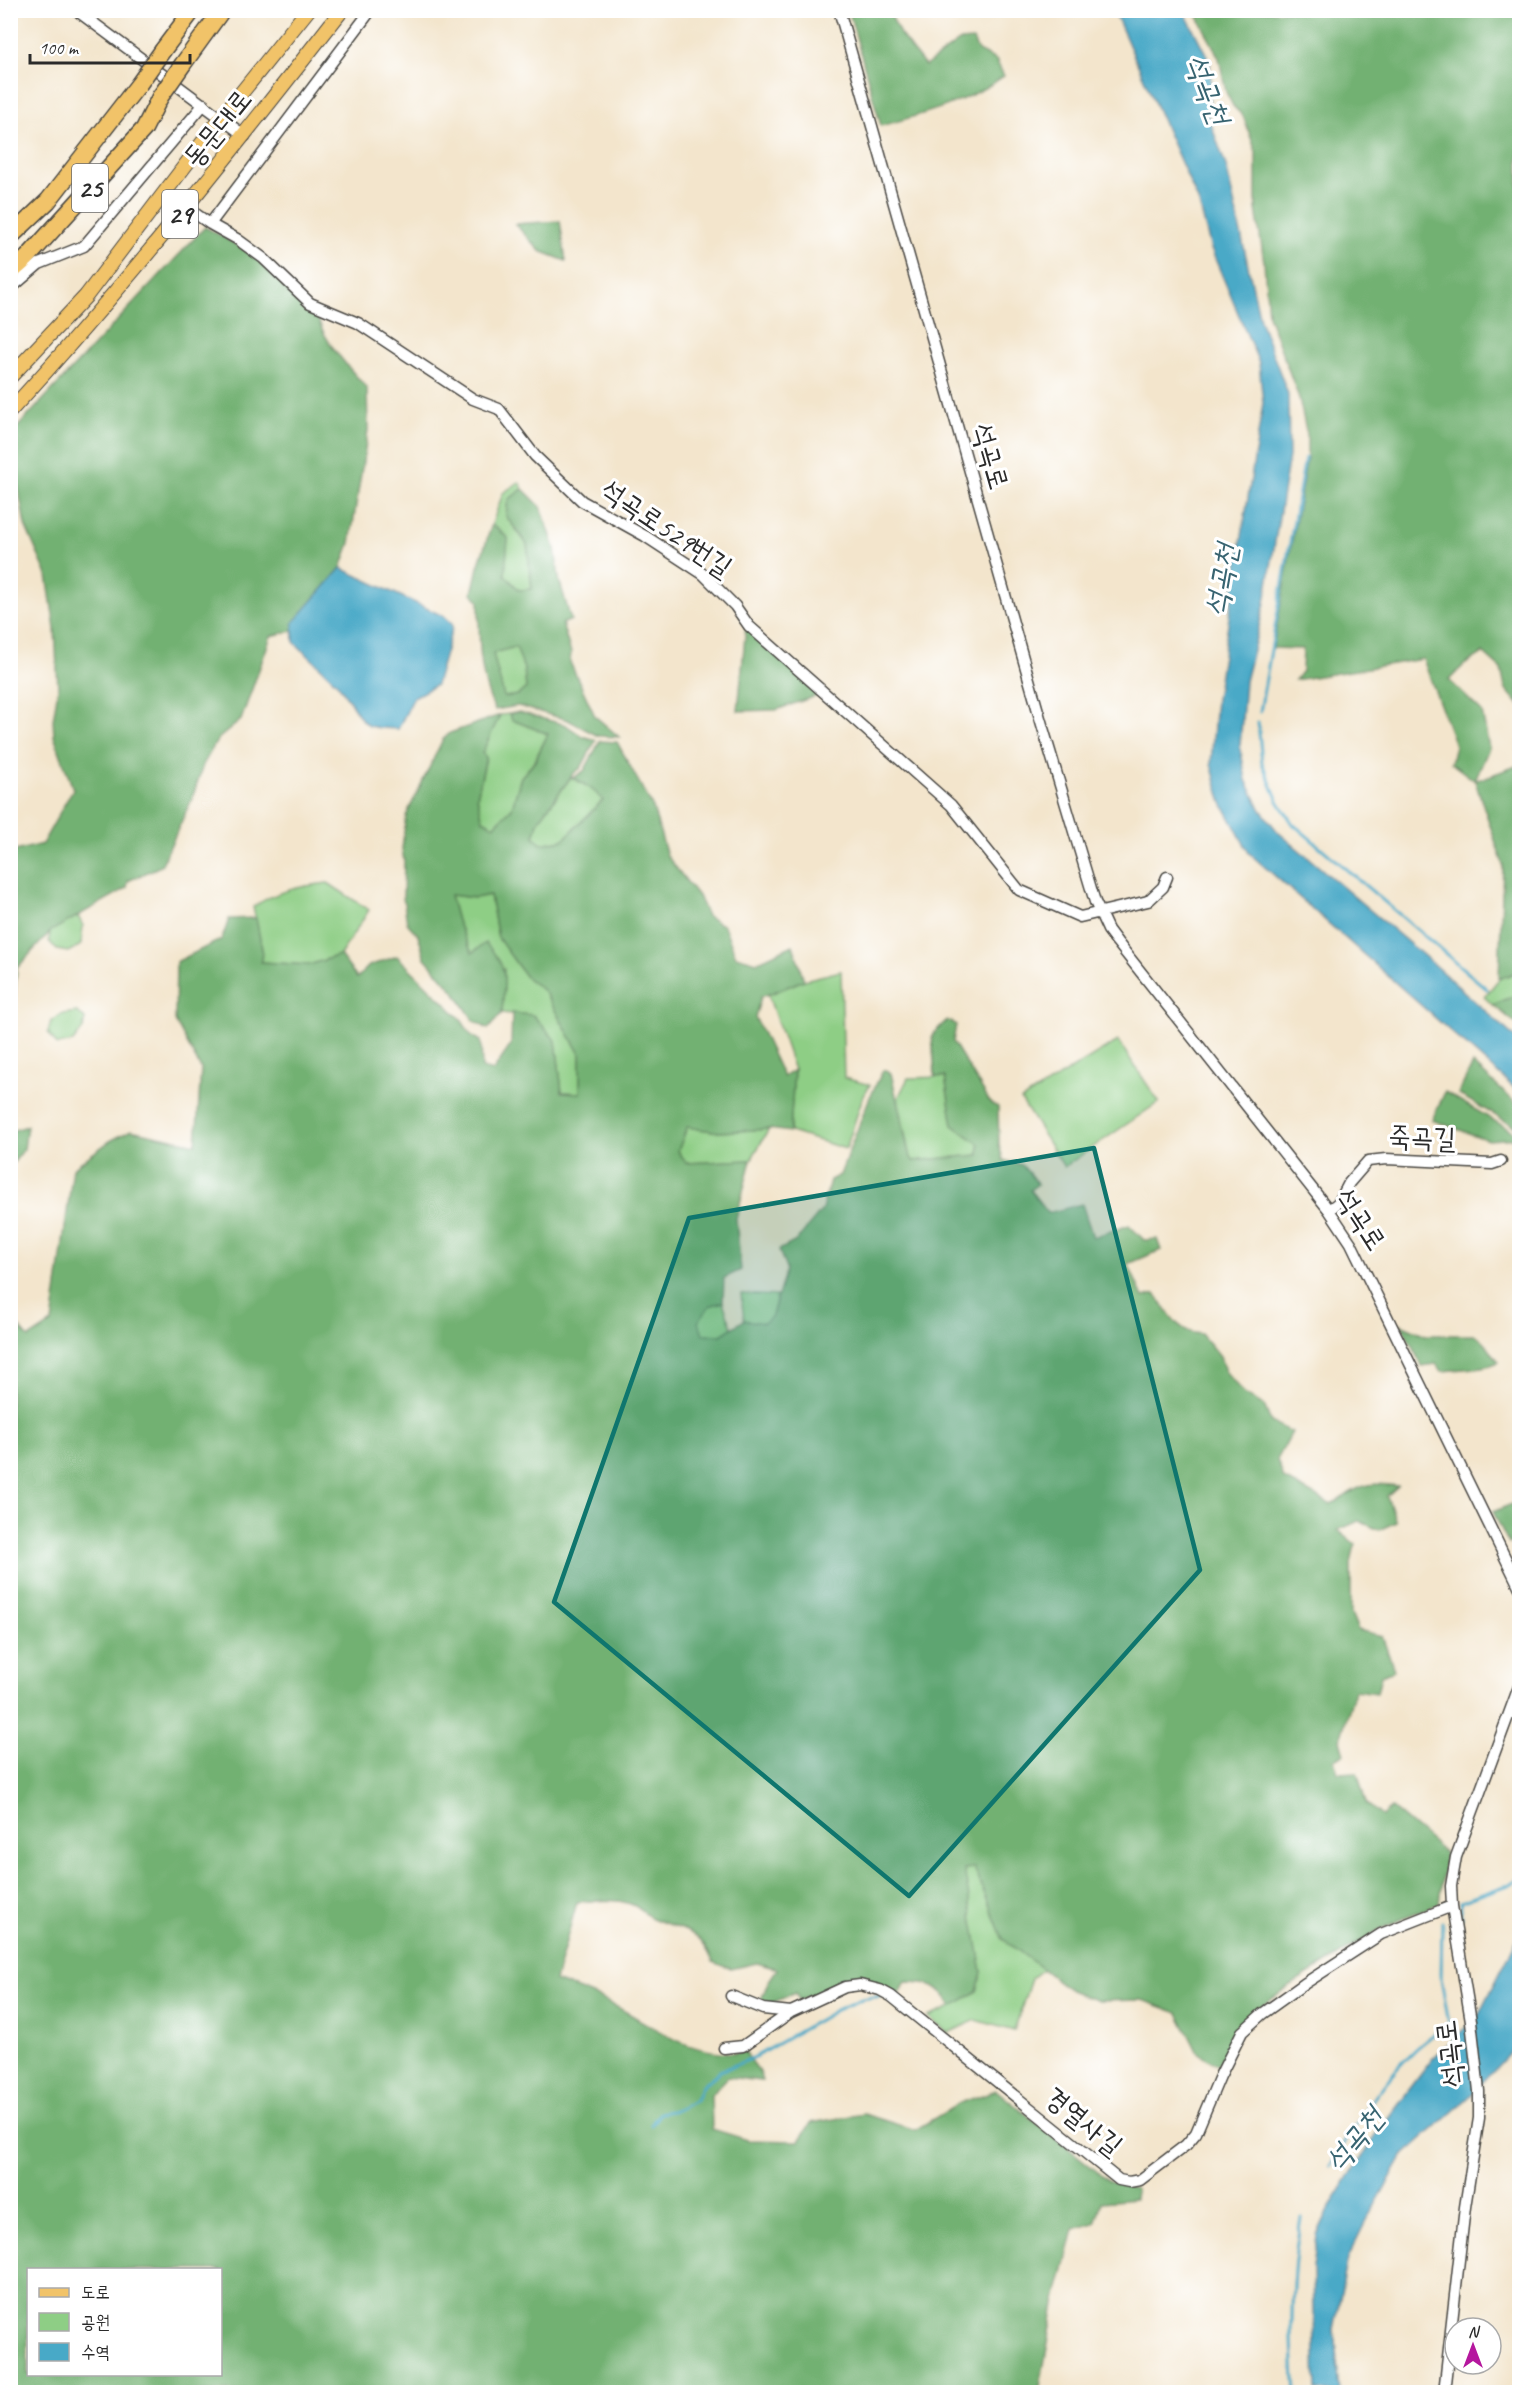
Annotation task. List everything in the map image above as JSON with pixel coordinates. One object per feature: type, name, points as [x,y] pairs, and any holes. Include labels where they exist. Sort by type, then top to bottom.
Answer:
[{"type":"highway","name":"25","points":[[10,237],[48,201],[193,10]]},
{"type":"highway","name":"25","points":[[10,273],[27,258],[144,129],[160,97],[222,10]]},
{"type":"main road","name":"동문대로","points":[[10,377],[86,296],[222,117],[308,10]]},
{"type":"main road","name":"동문대로","points":[[10,411],[81,334],[245,135],[342,10]]},
{"type":"street","points":[[76,10],[245,135]]},
{"type":"street","points":[[210,224],[371,10]]},
{"type":"street","name":"석곡로","points":[[839,10],[1040,718],[1090,888],[1100,913],[1118,942],[1329,1210],[1351,1243],[1376,1289],[1520,1588]]},
{"type":"street","points":[[10,289],[39,264],[84,246],[204,104]]},
{"type":"street","name":"석곡로529번길","points":[[186,207],[263,258],[309,303],[358,323],[473,399],[499,409],[535,456],[582,501],[645,536],[703,574],[735,606],[749,626],[951,805],[1019,890],[1080,917],[1100,913]]},
{"type":"street","points":[[1100,913],[1148,901],[1163,887],[1167,876]]},
{"type":"street","name":"죽곡길","points":[[1329,1210],[1339,1202],[1349,1183],[1368,1161],[1386,1158],[1492,1164],[1501,1161]]},
{"type":"street","name":"석곡로","points":[[1444,2392],[1465,2207],[1479,2118],[1479,2091],[1471,2020],[1452,1906],[1451,1886],[1455,1857],[1520,1684]]},
{"type":"street","name":"경열사길","points":[[724,2048],[743,2046],[791,2012],[845,1987],[860,1985],[880,1990],[891,1996],[1119,2180],[1129,2182],[1140,2180],[1161,2166],[1186,2145],[1196,2133],[1242,2032],[1262,2014],[1381,1934],[1452,1906]]},
{"type":"street","points":[[730,1996],[763,2009],[791,2012]]},
{"type":"highlighted area","points":[[1094,1148],[1200,1570],[909,1896],[554,1602],[689,1218]]},
{"type":"green space","points":[[889,11],[900,34],[925,66],[959,41],[973,40],[978,51],[996,60],[1004,76],[961,100],[881,126],[849,12]]},
{"type":"green space","points":[[1195,11],[1519,11],[1519,705],[1505,688],[1501,669],[1483,653],[1464,665],[1449,680],[1482,712],[1489,748],[1475,781],[1451,763],[1455,745],[1423,659],[1295,680],[1302,671],[1303,649],[1273,648],[1307,458],[1307,435],[1299,398],[1268,315],[1264,262],[1256,209],[1256,152],[1243,116],[1233,106],[1226,92],[1219,58]]},
{"type":"green space","points":[[560,221],[566,261],[540,251],[515,224]]},
{"type":"green space","points":[[205,227],[251,254],[292,295],[317,309],[318,319],[328,340],[367,388],[368,430],[350,543],[341,568],[293,623],[293,631],[271,636],[241,720],[218,739],[203,765],[192,799],[161,866],[128,881],[127,888],[51,931],[17,968],[11,1041],[11,852],[42,844],[73,789],[54,736],[53,720],[58,689],[55,629],[47,575],[25,525],[10,435]]},
{"type":"green space","points":[[519,482],[523,489],[508,500],[506,516],[527,544],[532,589],[519,590],[504,575],[508,538],[492,524],[503,493]]},
{"type":"green space","points":[[523,489],[541,507],[555,548],[559,579],[571,620],[562,624],[571,653],[570,662],[595,716],[619,737],[598,736],[568,720],[518,706],[495,710],[482,670],[479,600],[472,593],[492,524],[508,538],[505,575],[519,590],[532,589],[527,544],[506,516],[508,500]],"holes":[[[516,647],[524,669],[526,688],[518,695],[504,697],[493,653]]]},
{"type":"green space","points":[[746,625],[822,694],[776,710],[738,711]]},
{"type":"green space","points":[[516,646],[524,669],[526,688],[518,695],[504,698],[492,653]]},
{"type":"green space","points":[[519,712],[566,725],[582,736],[596,740],[581,768],[573,774],[539,820],[534,836],[541,844],[563,840],[603,800],[592,789],[573,778],[584,771],[600,741],[617,742],[653,808],[667,856],[698,896],[707,916],[724,926],[736,956],[757,962],[793,945],[804,980],[761,997],[755,1017],[783,1077],[794,1070],[790,1132],[769,1129],[719,1132],[687,1127],[678,1151],[686,1163],[751,1160],[736,1219],[741,1270],[724,1278],[723,1302],[709,1306],[698,1322],[703,1334],[721,1335],[744,1320],[764,1323],[772,1316],[786,1269],[779,1250],[796,1241],[822,1210],[830,1180],[840,1175],[869,1099],[883,1070],[891,1073],[909,1154],[913,1161],[979,1155],[979,1144],[953,1125],[945,1077],[935,1077],[932,1035],[947,1020],[956,1025],[953,1042],[991,1104],[998,1107],[999,1145],[1003,1160],[1022,1165],[1038,1184],[1030,1190],[1048,1213],[1082,1204],[1093,1237],[1129,1225],[1144,1240],[1157,1239],[1161,1250],[1128,1264],[1143,1297],[1155,1294],[1179,1325],[1193,1333],[1201,1334],[1220,1357],[1225,1371],[1245,1395],[1264,1405],[1271,1422],[1292,1432],[1277,1460],[1284,1479],[1330,1504],[1360,1487],[1381,1484],[1398,1486],[1387,1496],[1396,1522],[1379,1530],[1359,1521],[1338,1530],[1355,1544],[1351,1564],[1351,1613],[1358,1630],[1382,1636],[1394,1670],[1381,1675],[1377,1693],[1355,1690],[1340,1740],[1344,1754],[1334,1759],[1338,1773],[1357,1772],[1366,1803],[1382,1816],[1392,1808],[1445,1853],[1439,1903],[1380,1929],[1259,2008],[1238,2028],[1218,2066],[1197,2051],[1178,2013],[1142,2000],[1098,2001],[1070,1990],[1003,1939],[974,1868],[964,1869],[982,1972],[977,1991],[953,2006],[938,1989],[914,1982],[905,1982],[899,1994],[884,1987],[859,1981],[838,1984],[800,2001],[795,1993],[772,2003],[761,2000],[768,1982],[777,1969],[757,1963],[731,1969],[713,1962],[702,1942],[695,1936],[652,1918],[633,1905],[613,1901],[577,1902],[555,1981],[622,2009],[687,2045],[704,2050],[745,2052],[759,2071],[762,2081],[728,2077],[711,2095],[712,2129],[748,2140],[799,2141],[811,2123],[864,2114],[915,2130],[960,2103],[996,2090],[1109,2181],[1136,2189],[1135,2199],[1102,2202],[1095,2223],[1074,2229],[1055,2304],[1039,2392],[11,2392],[10,1317],[29,1338],[52,1323],[73,1168],[110,1141],[131,1130],[196,1144],[201,1069],[175,1021],[176,962],[222,939],[229,919],[256,918],[262,949],[261,962],[309,965],[340,955],[357,978],[369,966],[397,956],[460,1018],[471,1035],[481,1041],[482,1068],[493,1071],[511,1045],[512,1013],[533,1015],[556,1041],[562,1092],[580,1093],[580,1054],[544,991],[526,977],[498,938],[490,895],[475,898],[450,895],[457,921],[472,953],[485,943],[499,960],[504,975],[502,1013],[488,1029],[474,1021],[454,991],[425,958],[418,935],[407,923],[403,897],[402,849],[406,816],[443,739],[450,733],[500,715],[482,753],[486,757],[477,797],[483,820],[494,826],[512,808],[521,777],[534,763],[548,734],[512,720],[509,714]]},
{"type":"green space","points":[[509,714],[512,720],[548,734],[533,763],[521,777],[512,808],[494,826],[483,820],[477,797],[486,758],[482,753],[500,715]]},
{"type":"green space","points":[[1519,765],[1519,971],[1499,979],[1503,864],[1475,781]]},
{"type":"green space","points":[[571,777],[592,789],[603,800],[563,840],[541,844],[534,836],[539,820]]},
{"type":"green space","points":[[328,883],[369,910],[340,955],[309,965],[261,962],[262,949],[253,907],[289,890]]},
{"type":"green space","points":[[450,895],[475,898],[490,895],[498,938],[526,977],[544,991],[580,1054],[580,1093],[562,1092],[556,1041],[533,1016],[502,1013],[504,969],[472,953],[457,921]]},
{"type":"green space","points":[[78,916],[83,926],[81,945],[68,952],[57,950],[49,941],[50,931]]},
{"type":"green space","points":[[841,971],[844,1078],[870,1085],[863,1096],[846,1149],[790,1132],[794,1070],[768,995],[804,980]]},
{"type":"green space","points":[[1519,971],[1519,994],[1493,1005],[1484,997],[1499,979]]},
{"type":"green space","points":[[1519,994],[1519,1026],[1493,1005]]},
{"type":"green space","points":[[77,1012],[85,1019],[83,1029],[73,1042],[57,1045],[48,1032],[51,1021],[63,1014]]},
{"type":"green space","points":[[1118,1041],[1159,1102],[1064,1167],[1021,1100]]},
{"type":"green space","points":[[1473,1064],[1519,1106],[1519,1129],[1458,1094]]},
{"type":"green space","points":[[945,1077],[953,1125],[979,1144],[979,1155],[913,1161],[909,1154],[898,1098],[908,1078]]},
{"type":"green space","points":[[1445,1092],[1519,1135],[1518,1138],[1488,1140],[1432,1120]]},
{"type":"green space","points":[[27,1126],[24,1149],[11,1166],[11,1131]]},
{"type":"green space","points":[[687,1127],[719,1132],[769,1129],[751,1160],[686,1163],[678,1151]]},
{"type":"green space","points":[[741,1294],[777,1296],[772,1316],[764,1323],[744,1320]]},
{"type":"green space","points":[[723,1302],[732,1328],[721,1335],[703,1334],[698,1322],[709,1306]]},
{"type":"green space","points":[[1401,1324],[1426,1335],[1476,1335],[1487,1345],[1499,1362],[1478,1368],[1442,1371],[1436,1364],[1422,1366]]},
{"type":"green space","points":[[1519,1501],[1519,1540],[1509,1544],[1493,1512]]},
{"type":"green space","points":[[963,1868],[975,1868],[1003,1939],[1043,1969],[1031,1979],[1014,2031],[976,2020],[948,2033],[928,2017],[977,1991],[982,1972]]},
{"type":"water","name":"석곡천","points":[[1114,11],[1184,11],[1210,62],[1211,85],[1208,116],[1226,166],[1260,320],[1288,394],[1289,456],[1265,603],[1245,681],[1240,746],[1246,780],[1261,810],[1278,832],[1423,955],[1519,1041],[1519,1092],[1249,853],[1222,803],[1211,764],[1216,699],[1263,403],[1259,363],[1211,249],[1199,203]]},
{"type":"water","points":[[341,568],[443,616],[452,624],[436,685],[414,697],[398,729],[369,726],[362,720],[338,684],[294,642],[293,623]]},
{"type":"water","points":[[1519,1935],[1519,2043],[1468,2098],[1403,2156],[1348,2257],[1334,2329],[1340,2392],[1316,2392],[1313,2269],[1317,2235],[1331,2205],[1378,2131],[1433,2058],[1479,2015]]},
{"type":"waterway","points":[[1260,712],[1305,458]]},
{"type":"waterway","points":[[1258,722],[1262,763],[1278,801],[1293,824],[1487,989]]},
{"type":"waterway","points":[[1462,1917],[1460,1902],[1508,1885],[1520,1877]]},
{"type":"waterway","name":"석곡천","points":[[1330,2166],[1380,2089],[1416,2049],[1449,2023],[1441,1978],[1442,1922]]},
{"type":"waterway","points":[[651,2125],[660,2113],[677,2110],[696,2100],[702,2086],[720,2071],[753,2058],[836,2010],[862,1999],[881,1996]]},
{"type":"waterway","points":[[1295,2392],[1292,2305],[1301,2218]]}]
